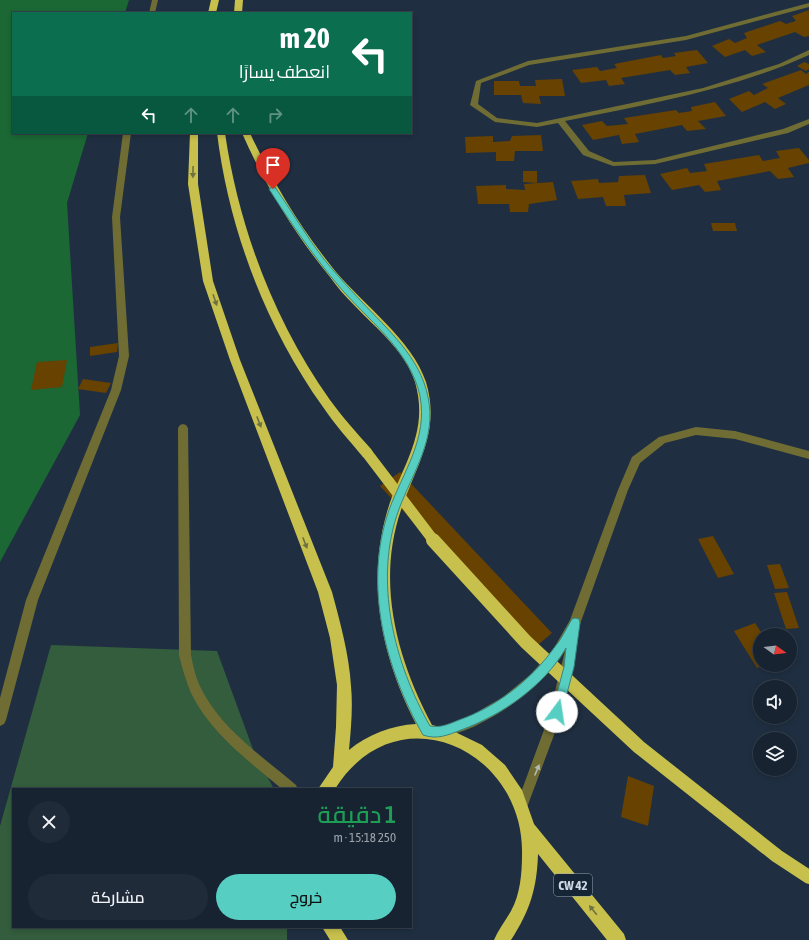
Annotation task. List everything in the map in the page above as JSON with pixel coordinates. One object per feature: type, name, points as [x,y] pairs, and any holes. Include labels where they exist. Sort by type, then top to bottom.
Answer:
[{"type":"highway","points":[[212,12],[215,0]]},
{"type":"highway","points":[[238,12],[240,0]]},
{"type":"highway","points":[[194,134],[193,184],[208,281],[235,360],[325,592],[340,650],[344,687],[344,727],[340,768]]},
{"type":"highway","points":[[221,134],[229,185],[237,218],[248,252],[263,289],[282,328],[304,368],[332,410],[367,453],[436,544],[526,642],[639,747],[777,856],[809,877]]},
{"type":"highway","points":[[246,134],[273,189],[294,223],[319,258],[348,292],[404,352],[420,381],[426,414],[425,430],[421,447],[394,510],[389,530],[384,564],[383,593],[386,623],[392,650],[412,704],[433,732]]},
{"type":"highway","points":[[327,788],[340,768],[355,754],[371,743],[408,731],[433,732],[460,739],[479,750],[491,760],[510,784],[522,806],[529,830],[531,856],[529,882],[521,908],[509,931],[502,940]]},
{"type":"highway","name":"CW 42","points":[[529,830],[618,940]]},
{"type":"lane","points":[[152,12],[155,0]]},
{"type":"lane","points":[[809,5],[686,38],[528,63],[478,82],[474,105],[495,120],[537,125],[705,90],[781,65],[809,52]]},
{"type":"lane","points":[[560,120],[586,153],[613,164],[655,162],[785,131],[809,121]]},
{"type":"lane","points":[[0,720],[32,600],[116,390],[124,356],[116,217],[118,193],[128,134]]},
{"type":"lane","points":[[184,428],[185,655],[189,672],[196,690],[208,711],[225,730],[291,788]]},
{"type":"lane","points":[[433,732],[475,720],[507,701],[535,678],[558,652],[575,623],[623,490],[636,460],[662,440],[696,431],[727,434],[809,455]]},
{"type":"lane","points":[[522,806],[542,758],[557,712],[569,667],[575,623]]},
{"type":"green space","points":[[0,0],[129,0],[125,12],[12,12],[12,134],[88,134],[67,203],[80,415],[0,562]]},
{"type":"green space","points":[[51,645],[217,651],[254,752],[273,788],[12,788],[12,928],[287,928],[287,940],[0,940],[0,826]]},
{"type":"building","points":[[809,10],[809,36],[804,37],[795,32],[757,45],[766,52],[752,56],[745,50],[725,57],[712,46],[729,39],[735,43],[747,38],[744,33],[780,21],[786,24],[796,21],[792,16]]},
{"type":"building","points":[[697,50],[708,63],[686,67],[690,73],[675,75],[670,70],[621,78],[625,84],[609,86],[606,80],[581,83],[572,70],[597,67],[600,71],[617,68],[614,64],[661,55],[663,58],[676,56],[674,53]]},
{"type":"building","points":[[804,62],[809,64],[809,69],[806,71],[797,66]]},
{"type":"building","points":[[801,70],[806,74],[809,72],[809,85],[778,98],[786,104],[775,109],[765,102],[742,112],[729,99],[749,91],[754,95],[768,88],[762,84]]},
{"type":"building","points":[[562,79],[565,96],[539,96],[541,104],[523,103],[521,95],[494,95],[494,81],[519,81],[520,86],[536,86],[535,80]]},
{"type":"building","points":[[715,102],[726,116],[698,121],[706,129],[687,131],[682,125],[635,134],[639,142],[622,144],[619,135],[593,140],[582,125],[602,121],[607,126],[628,124],[624,118],[676,110],[679,113],[692,111],[691,107]]},
{"type":"building","points":[[541,135],[543,151],[515,151],[514,161],[496,161],[496,152],[466,153],[465,137],[493,136],[493,142],[510,141],[512,136]]},
{"type":"building","points":[[799,148],[809,160],[809,163],[788,168],[794,177],[778,179],[770,171],[717,181],[721,190],[705,192],[699,185],[672,190],[660,174],[687,168],[690,173],[707,171],[704,164],[759,155],[763,161],[780,158],[776,151]]},
{"type":"building","points":[[523,171],[537,171],[537,183],[523,182]]},
{"type":"building","points":[[645,175],[651,193],[624,195],[626,206],[606,206],[603,197],[578,199],[571,181],[598,179],[599,183],[618,182],[619,176]]},
{"type":"building","points":[[553,182],[557,200],[529,204],[528,212],[510,212],[509,204],[478,204],[476,186],[506,185],[506,189],[525,190],[524,184]]},
{"type":"building","points":[[711,223],[735,223],[737,231],[713,231]]},
{"type":"building","points":[[118,343],[117,352],[90,356],[90,347]]},
{"type":"building","points":[[67,360],[62,387],[31,390],[37,362]]},
{"type":"building","points":[[83,379],[111,383],[106,393],[78,389]]},
{"type":"building","points":[[400,472],[552,633],[532,650],[380,486]]},
{"type":"building","points":[[713,536],[734,574],[718,578],[698,539]]},
{"type":"building","points":[[780,564],[789,588],[775,589],[767,565]]},
{"type":"building","points":[[787,592],[799,628],[786,628],[774,593]]},
{"type":"building","points":[[755,623],[758,628],[753,628],[753,662],[734,631]]},
{"type":"building","points":[[628,776],[654,786],[648,826],[621,817]]},
{"type":"route","points":[[273,189],[294,223],[319,258],[348,292],[394,339],[413,366],[420,381],[426,414],[425,430],[415,464],[394,510],[387,536],[383,593],[386,623],[392,650],[412,704],[427,731],[439,733],[475,720],[507,701],[535,678],[558,652],[575,623],[569,667],[557,712]]}]
